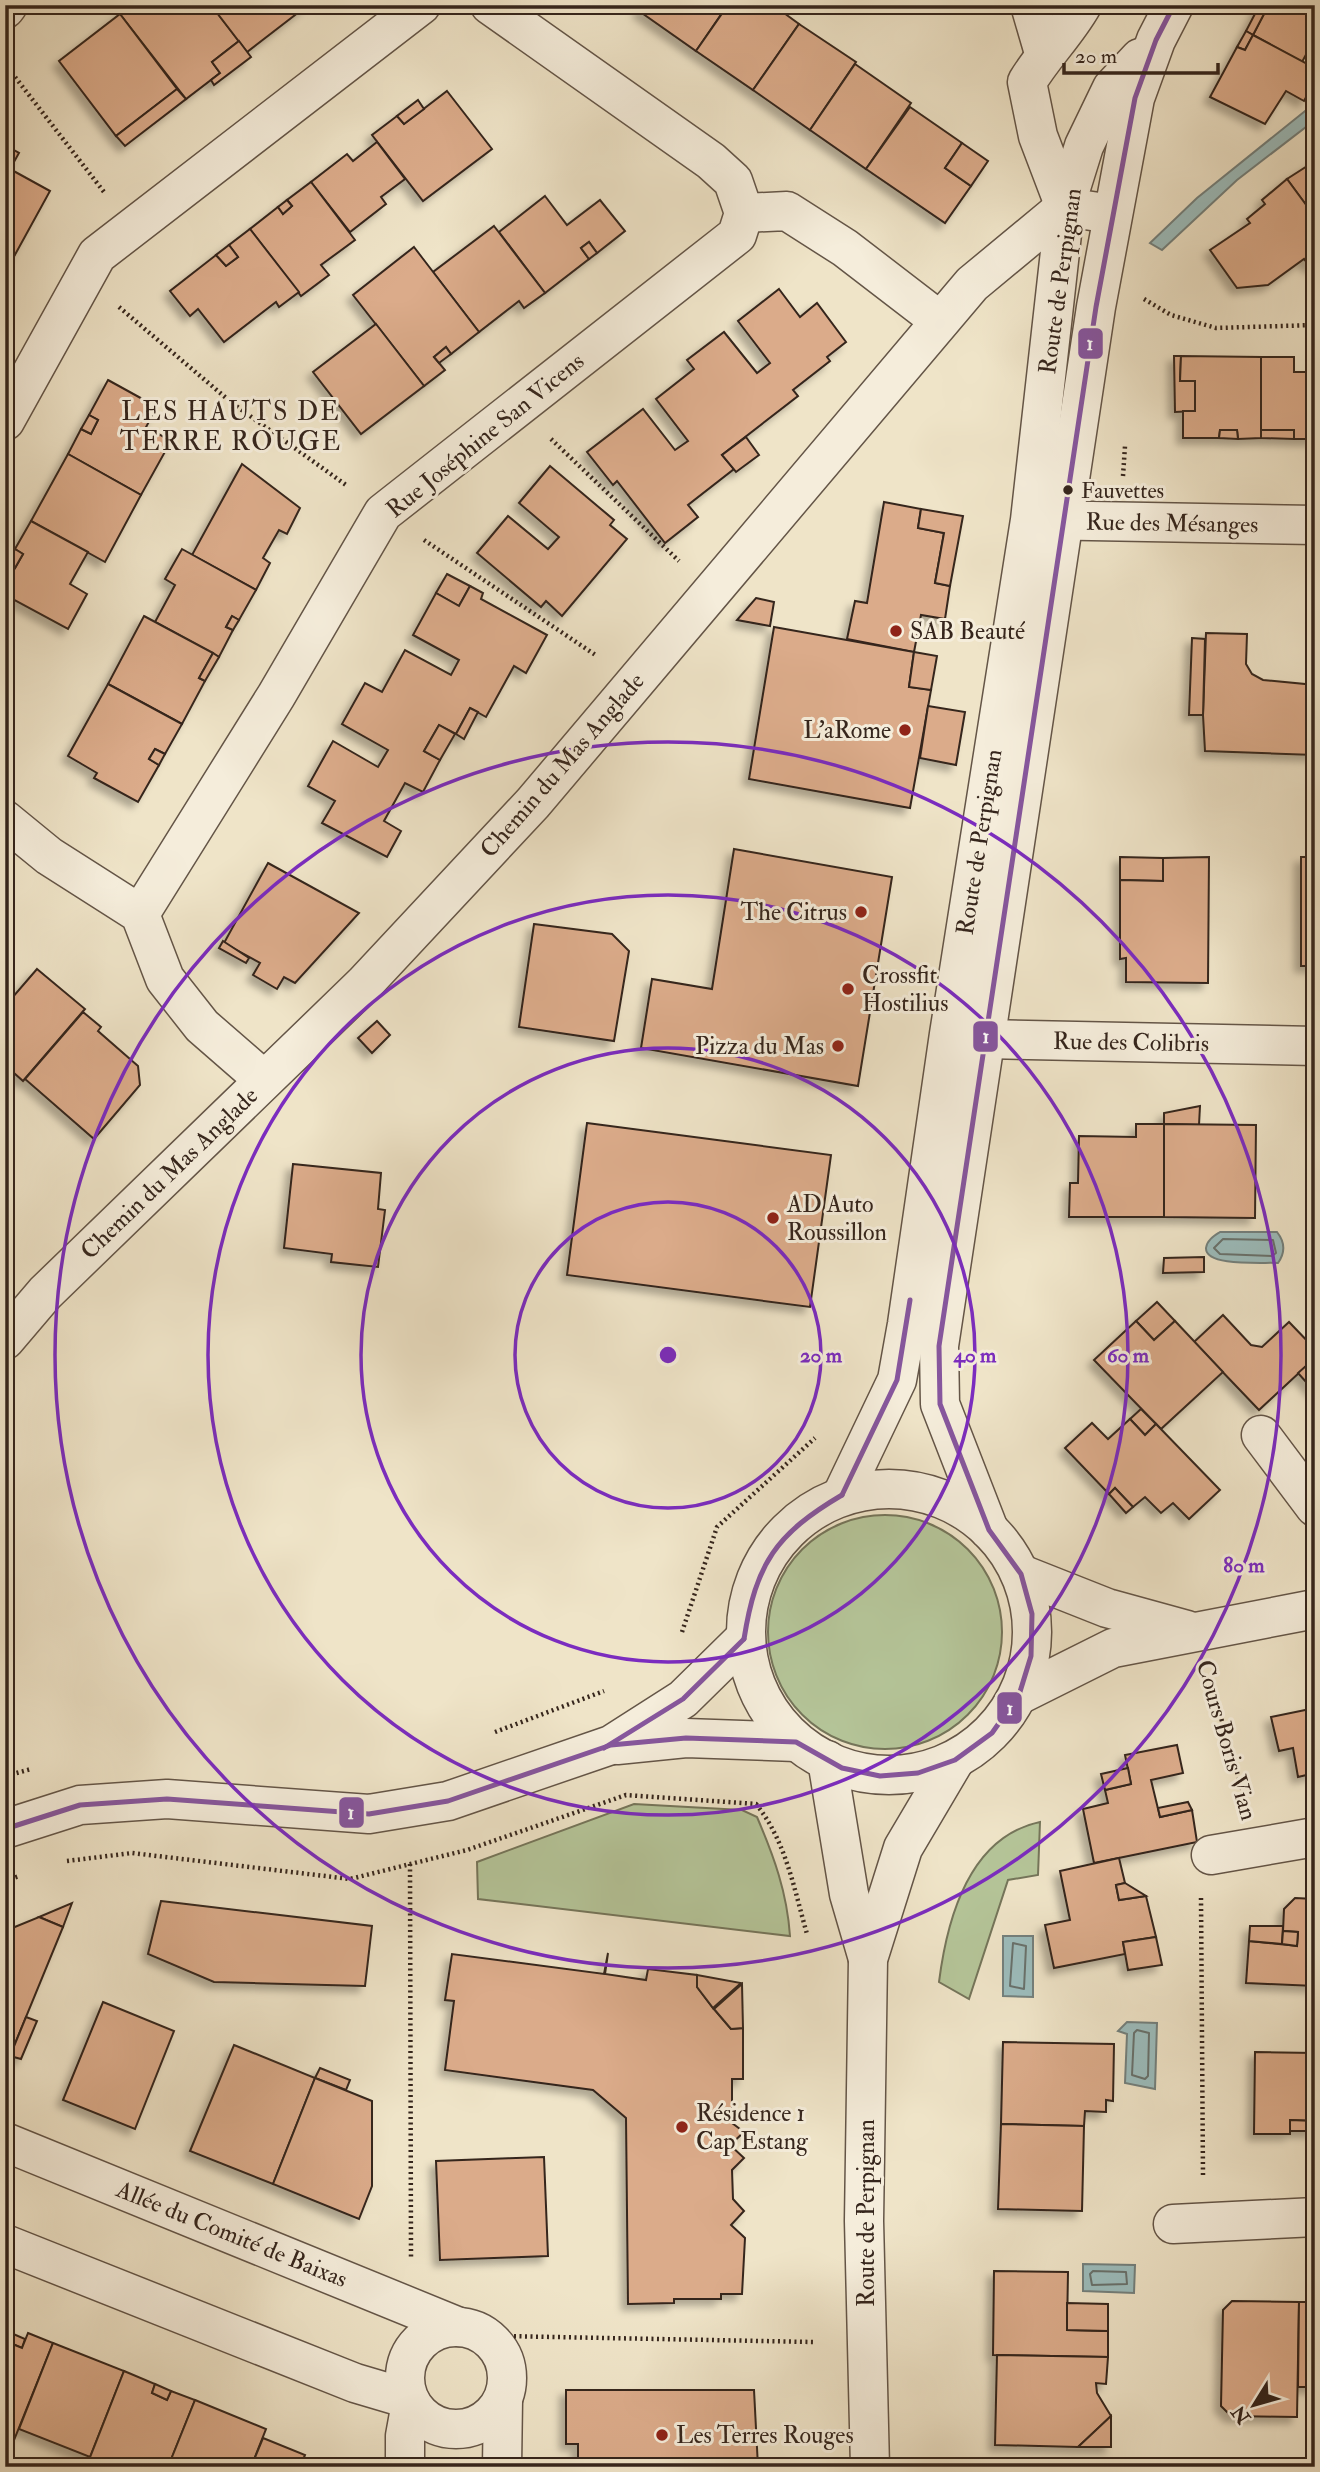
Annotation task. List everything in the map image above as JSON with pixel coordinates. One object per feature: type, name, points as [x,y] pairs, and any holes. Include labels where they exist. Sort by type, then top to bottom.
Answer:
[{"type":"street","points":[[5,421],[97,255],[421,5]]},
{"type":"street","points":[[490,5],[711,161],[733,181],[744,213],[787,211],[845,248],[940,321]]},
{"type":"street","points":[[1030,5],[1044,53]]},
{"type":"street","points":[[1082,5],[1071,24],[1044,53],[1027,82],[1038,136],[1065,207],[1112,214]]},
{"type":"street","points":[[1156,40],[1174,5]]},
{"type":"street","name":"Route de Perpignan","points":[[1046,520],[1065,207],[1084,146],[1112,88],[1156,40]]},
{"type":"street","name":"Route de Perpignan","points":[[842,1495],[897,1380],[967,1037],[1046,520],[1135,98],[1156,40]]},
{"type":"street","name":"Chemin du Mas Anglade","points":[[5,1340],[45,1293],[364,984],[524,813],[972,284],[1065,207]]},
{"type":"street","name":"Rue Joséphine San Vicens","points":[[140,914],[276,696],[383,513],[737,235],[744,213]]},
{"type":"street","name":"Rue des Mésanges","points":[[1046,520],[1315,526]]},
{"type":"street","points":[[5,820],[49,856],[140,914],[171,987],[202,1027],[264,1080]]},
{"type":"street","name":"Route de Perpignan","points":[[967,1037],[939,1346],[940,1404],[989,1530]]},
{"type":"street","name":"Rue des Colibris","points":[[967,1037],[1315,1046]]},
{"type":"street","points":[[1261,1435],[1315,1507]]},
{"type":"street","points":[[881,1488],[920,1492],[957,1506],[989,1530],[1007,1551],[1021,1574],[1032,1614],[1031,1656],[1019,1695],[992,1733],[955,1760],[918,1773],[880,1776],[842,1768],[812,1751],[769,1713],[752,1678],[744,1639],[750,1593],[769,1550],[801,1517],[842,1495],[881,1488]]},
{"type":"street","points":[[1021,1574],[1107,1608],[1196,1633]]},
{"type":"street","points":[[1019,1695],[1113,1648],[1315,1609]]},
{"type":"street","points":[[5,1829],[80,1805],[167,1799],[369,1814],[448,1801],[611,1745],[683,1699],[744,1639]]},
{"type":"street","points":[[611,1745],[686,1738],[812,1751]]},
{"type":"street","name":"Route de Perpignan","points":[[812,1751],[868,1959]]},
{"type":"street","name":"Route de Perpignan","points":[[870,2467],[864,2221],[868,1959],[903,1848],[955,1760]]},
{"type":"street","name":"Cours Boris Vian","points":[[1234,1852],[1315,1837]]},
{"type":"street","name":"Allée du Comité de Baixas","points":[[5,2142],[472,2331]]},
{"type":"street","points":[[1189,2223],[1315,2217]]},
{"type":"street","points":[[5,2244],[355,2383],[410,2401],[429,2421],[450,2429],[462,2429],[482,2422],[503,2399]]},
{"type":"street","points":[[405,2467],[405,2436],[410,2401],[405,2372],[411,2352],[433,2332],[472,2331],[498,2349],[506,2365],[502,2467]]},
{"type":"path","points":[[5,64],[111,201]]},
{"type":"path","points":[[109,299],[232,403],[355,492]]},
{"type":"path","points":[[1143,299],[1171,314],[1216,328],[1315,325]]},
{"type":"path","points":[[518,407],[648,531]]},
{"type":"path","points":[[422,538],[636,681]]},
{"type":"path","points":[[677,1642],[717,1527],[814,1439],[822,1428]]},
{"type":"path","name":"Cours Boris Vian","points":[[1196,1633],[1234,1852]]},
{"type":"path","points":[[490,1734],[608,1690]]},
{"type":"path","points":[[5,1777],[44,1767]]},
{"type":"path","points":[[1189,2223],[1200,1899],[1234,1852]]},
{"type":"path","points":[[410,1864],[411,2307]]},
{"type":"path","points":[[472,2331],[813,2342]]},
{"type":"green space","points":[[873,1515],[897,1515],[940,1528],[960,1541],[976,1557],[994,1587],[1002,1620],[1002,1644],[994,1677],[976,1707],[960,1723],[930,1741],[897,1749],[873,1749],[830,1736],[810,1723],[794,1707],[776,1677],[768,1644],[768,1620],[781,1577],[794,1557],[810,1541],[840,1523]]},
{"type":"green space","points":[[634,1804],[742,1810],[757,1817],[779,1875],[790,1936],[478,1899],[477,1862]]},
{"type":"green space","points":[[1040,1822],[1038,1875],[1008,1880],[969,1999],[939,1982],[948,1933],[956,1908],[966,1884],[995,1844],[1016,1831]]},
{"type":"water","points":[[1315,103],[1315,120],[1237,180],[1162,250],[1150,243],[1197,198]]},
{"type":"water","points":[[1220,1232],[1277,1232],[1283,1244],[1282,1255],[1278,1263],[1236,1262],[1215,1258],[1208,1254],[1206,1248],[1209,1240]]},
{"type":"water","points":[[1003,1936],[1033,1936],[1033,1997],[1003,1996]]},
{"type":"water","points":[[1127,2022],[1157,2023],[1155,2089],[1125,2083],[1127,2034],[1118,2031]]},
{"type":"water","points":[[1083,2264],[1135,2265],[1134,2293],[1083,2291]]},
{"type":"building","points":[[132,5],[211,5],[239,41],[212,62],[220,73],[186,99],[120,14]]},
{"type":"building","points":[[211,5],[308,5],[247,52]]},
{"type":"building","points":[[643,5],[711,5],[722,13],[696,51],[639,11]]},
{"type":"building","points":[[728,5],[773,5],[799,24],[753,90],[696,51]]},
{"type":"building","points":[[1259,5],[1315,5],[1315,38],[1302,62],[1253,35],[1264,14],[1257,10]]},
{"type":"building","points":[[1257,10],[1264,14],[1253,35],[1246,31]]},
{"type":"building","points":[[120,14],[177,89],[116,136],[59,61]]},
{"type":"building","points":[[799,24],[856,62],[810,130],[753,90]]},
{"type":"building","points":[[1246,31],[1253,35],[1245,50],[1237,47]]},
{"type":"building","points":[[1253,35],[1315,68],[1315,81],[1304,101],[1286,91],[1265,124],[1210,97],[1237,47],[1245,50]]},
{"type":"building","points":[[239,41],[251,57],[214,85],[211,80],[220,73],[212,62]]},
{"type":"building","points":[[855,64],[911,103],[866,169],[810,130]]},
{"type":"building","points":[[177,89],[186,99],[125,146],[116,136]]},
{"type":"building","points":[[447,91],[492,149],[423,201],[372,135],[397,116],[404,124]]},
{"type":"building","points":[[418,100],[424,109],[404,124],[397,116]]},
{"type":"building","points":[[910,107],[962,143],[945,168],[971,186],[945,223],[866,169]]},
{"type":"building","points":[[377,142],[405,179],[381,197],[386,204],[350,232],[311,182],[347,154],[353,161]]},
{"type":"building","points":[[962,143],[988,161],[971,186],[945,168]]},
{"type":"building","points":[[5,145],[19,153],[10,169],[50,191],[11,262],[5,258]]},
{"type":"building","points":[[1315,161],[1315,217],[1287,179]]},
{"type":"building","points":[[1287,179],[1315,217],[1315,264],[1310,267],[1304,259],[1268,285],[1237,288],[1210,250],[1250,223],[1247,219],[1265,204],[1262,200]]},
{"type":"building","points":[[311,182],[355,240],[321,265],[329,275],[301,296],[250,229],[278,207],[283,214],[292,206],[287,200]]},
{"type":"building","points":[[545,196],[567,225],[600,200],[625,231],[597,253],[589,242],[581,248],[589,259],[545,293],[499,232]]},
{"type":"building","points":[[287,200],[292,206],[283,214],[278,207]]},
{"type":"building","points":[[494,226],[545,293],[524,308],[519,301],[479,332],[433,272]]},
{"type":"building","points":[[250,229],[299,292],[279,307],[276,302],[224,342],[198,309],[190,316],[170,291],[216,255],[226,266],[238,257],[229,245]]},
{"type":"building","points":[[589,242],[597,253],[589,259],[581,248]]},
{"type":"building","points":[[229,245],[238,257],[226,266],[216,255]]},
{"type":"building","points":[[414,247],[479,332],[451,354],[446,347],[434,357],[445,370],[424,386],[353,295]]},
{"type":"building","points":[[779,289],[800,317],[817,303],[846,342],[827,357],[830,361],[793,390],[798,396],[722,455],[734,469],[688,505],[698,517],[665,543],[617,481],[613,485],[587,452],[643,409],[675,450],[688,441],[656,399],[694,369],[687,360],[724,332],[757,373],[770,363],[738,321]]},
{"type":"building","points":[[376,324],[424,386],[361,434],[313,372]]},
{"type":"building","points":[[446,347],[451,354],[439,363],[434,357]]},
{"type":"building","points":[[1174,356],[1181,356],[1180,381],[1195,381],[1195,411],[1175,412]]},
{"type":"building","points":[[1181,356],[1261,357],[1261,438],[1238,439],[1237,430],[1220,430],[1219,438],[1183,438],[1183,411],[1195,411],[1195,381],[1180,381]]},
{"type":"building","points":[[1261,357],[1294,357],[1294,372],[1315,372],[1315,439],[1294,439],[1294,430],[1261,430]]},
{"type":"building","points":[[108,380],[157,407],[146,427],[171,441],[141,495],[68,454],[81,429],[91,434],[98,420],[89,415]]},
{"type":"building","points":[[89,415],[98,420],[91,434],[81,429]]},
{"type":"building","points":[[1220,430],[1237,430],[1238,439],[1219,438]]},
{"type":"building","points":[[1261,430],[1294,430],[1294,439],[1261,438]]},
{"type":"building","points":[[746,437],[759,455],[736,472],[722,455]]},
{"type":"building","points":[[68,454],[141,495],[105,562],[31,521]]},
{"type":"building","points":[[242,464],[300,508],[287,534],[279,530],[263,558],[270,563],[256,590],[192,555]]},
{"type":"building","points":[[550,466],[614,520],[610,525],[627,539],[562,616],[546,601],[541,607],[477,553],[508,516],[548,549],[559,537],[519,503]]},
{"type":"building","points":[[884,502],[921,509],[918,528],[944,533],[935,583],[950,586],[945,619],[921,615],[914,652],[847,639],[855,601],[867,603]]},
{"type":"building","points":[[921,509],[963,516],[950,586],[935,583],[944,533],[918,528]]},
{"type":"building","points":[[31,521],[88,552],[70,584],[87,594],[68,629],[5,595],[5,567],[8,563],[15,568],[23,554],[15,549]]},
{"type":"building","points":[[15,549],[23,554],[15,568],[8,563]]},
{"type":"building","points":[[182,549],[256,590],[239,620],[232,616],[226,627],[233,630],[219,657],[155,622],[175,585],[165,579]]},
{"type":"building","points":[[447,574],[470,586],[459,606],[436,593]]},
{"type":"building","points":[[470,586],[483,593],[481,599],[547,635],[526,673],[514,666],[486,717],[470,708],[456,734],[439,725],[424,751],[440,760],[423,792],[405,783],[384,821],[401,831],[387,857],[322,823],[335,801],[308,786],[333,741],[378,767],[388,750],[342,724],[365,683],[382,692],[405,650],[451,675],[459,660],[413,635],[436,593],[459,606]]},
{"type":"building","points":[[756,598],[774,602],[770,626],[737,620]]},
{"type":"building","points":[[144,616],[213,653],[199,678],[205,681],[182,724],[108,684]]},
{"type":"building","points":[[232,616],[239,620],[233,630],[226,627]]},
{"type":"building","points":[[774,627],[914,652],[909,687],[931,690],[910,808],[749,779]]},
{"type":"building","points":[[1206,633],[1247,634],[1246,664],[1252,674],[1263,680],[1315,685],[1315,755],[1205,751],[1203,715]]},
{"type":"building","points":[[1192,638],[1205,639],[1203,715],[1189,715]]},
{"type":"building","points":[[914,652],[937,656],[931,690],[909,687]]},
{"type":"building","points":[[213,653],[219,657],[205,681],[199,678]]},
{"type":"building","points":[[108,684],[182,724],[165,754],[155,749],[149,759],[159,765],[138,802],[94,778],[97,773],[68,756]]},
{"type":"building","points":[[928,706],[965,712],[956,765],[920,758]]},
{"type":"building","points":[[470,708],[478,712],[464,739],[456,734]]},
{"type":"building","points":[[439,725],[455,734],[440,760],[424,751]]},
{"type":"building","points":[[155,749],[165,754],[159,765],[149,759]]},
{"type":"building","points":[[734,849],[892,877],[858,1086],[641,1048],[652,979],[712,989]]},
{"type":"building","points":[[1120,857],[1163,858],[1163,881],[1120,880]]},
{"type":"building","points":[[1209,857],[1208,983],[1126,982],[1126,958],[1120,959],[1120,880],[1163,881],[1163,858]]},
{"type":"building","points":[[1301,857],[1315,857],[1315,966],[1301,966]]},
{"type":"building","points":[[268,863],[359,913],[295,983],[284,977],[277,989],[253,975],[260,963],[224,943]]},
{"type":"building","points":[[534,924],[612,934],[629,951],[614,1041],[519,1027]]},
{"type":"building","points":[[223,941],[249,958],[246,963],[219,948]]},
{"type":"building","points":[[37,969],[85,1009],[23,1081],[5,1065],[5,1006]]},
{"type":"building","points":[[83,1012],[101,1027],[98,1031],[138,1066],[140,1085],[94,1139],[25,1079]]},
{"type":"building","points":[[377,1021],[390,1035],[372,1053],[358,1038]]},
{"type":"building","points":[[1200,1106],[1199,1125],[1164,1124],[1164,1113]]},
{"type":"building","points":[[587,1123],[831,1155],[810,1307],[567,1275]]},
{"type":"building","points":[[1136,1124],[1164,1124],[1164,1217],[1069,1217],[1070,1183],[1078,1183],[1079,1136],[1136,1137]]},
{"type":"building","points":[[1164,1124],[1256,1125],[1255,1218],[1164,1217]]},
{"type":"building","points":[[293,1164],[381,1173],[378,1209],[385,1210],[378,1267],[331,1262],[332,1254],[284,1248]]},
{"type":"building","points":[[1204,1257],[1204,1272],[1163,1273],[1164,1258]]},
{"type":"building","points":[[1157,1302],[1175,1321],[1154,1340],[1136,1321]]},
{"type":"building","points":[[1223,1315],[1251,1345],[1262,1347],[1289,1322],[1315,1349],[1315,1358],[1259,1410],[1194,1342]]},
{"type":"building","points":[[1136,1321],[1154,1340],[1175,1321],[1223,1372],[1161,1429],[1094,1360]]},
{"type":"building","points":[[1315,1358],[1315,1392],[1298,1373]]},
{"type":"building","points":[[1141,1409],[1156,1424],[1145,1435],[1130,1419]]},
{"type":"building","points":[[1130,1419],[1145,1435],[1156,1424],[1220,1490],[1189,1519],[1173,1503],[1161,1513],[1145,1497],[1133,1507],[1115,1488],[1109,1494],[1065,1448],[1092,1423],[1108,1439]]},
{"type":"building","points":[[1115,1488],[1133,1507],[1126,1513],[1109,1494]]},
{"type":"building","points":[[1315,1708],[1315,1773],[1298,1777],[1293,1748],[1279,1751],[1271,1717]]},
{"type":"building","points":[[1177,1745],[1183,1773],[1151,1780],[1160,1817],[1192,1810],[1197,1842],[1094,1863],[1083,1809],[1108,1803],[1105,1790],[1131,1784],[1125,1755]]},
{"type":"building","points":[[1128,1768],[1131,1784],[1105,1790],[1101,1774]]},
{"type":"building","points":[[1188,1802],[1192,1810],[1160,1817],[1158,1808]]},
{"type":"building","points":[[1119,1858],[1125,1883],[1116,1885],[1119,1900],[1146,1896],[1156,1937],[1123,1942],[1125,1954],[1054,1968],[1045,1925],[1070,1920],[1060,1871]]},
{"type":"building","points":[[1125,1883],[1146,1896],[1119,1900],[1116,1885]]},
{"type":"building","points":[[1295,1898],[1315,1899],[1315,1986],[1246,1983],[1249,1941],[1297,1946],[1298,1932],[1283,1931],[1284,1909]]},
{"type":"building","points":[[161,1901],[372,1926],[365,1986],[214,1982],[148,1954]]},
{"type":"building","points":[[72,1903],[63,1927],[39,1917]]},
{"type":"building","points":[[39,1917],[63,1927],[5,2068],[5,1931]]},
{"type":"building","points":[[1250,1926],[1283,1926],[1282,1944],[1249,1941]]},
{"type":"building","points":[[1283,1931],[1298,1932],[1297,1946],[1282,1944]]},
{"type":"building","points":[[1156,1937],[1162,1965],[1128,1970],[1123,1942]]},
{"type":"building","name":"Résidence 1 Cap Estang","points":[[608,1953],[605,1974],[646,1980],[648,1969],[697,1975],[697,1987],[713,2008],[742,1984],[714,2009],[731,2029],[743,2028],[743,2079],[732,2079],[732,2123],[744,2132],[730,2145],[744,2158],[732,2170],[733,2199],[744,2211],[731,2225],[745,2238],[742,2294],[721,2294],[721,2299],[674,2299],[674,2303],[628,2304],[626,2118],[593,2090],[445,2070],[454,2001],[445,2000],[452,1954],[604,1974]]},
{"type":"building","points":[[697,1975],[741,1983],[713,2008],[697,1987]]},
{"type":"building","points":[[742,1984],[743,2028],[731,2029],[714,2009]]},
{"type":"building","points":[[103,2002],[174,2031],[135,2129],[63,2100]]},
{"type":"building","points":[[26,2017],[37,2021],[21,2059],[10,2056]]},
{"type":"building","points":[[1003,2042],[1114,2044],[1113,2101],[1106,2100],[1106,2112],[1085,2111],[1084,2126],[1001,2124]]},
{"type":"building","points":[[234,2045],[315,2078],[273,2184],[190,2151]]},
{"type":"building","points":[[1255,2052],[1315,2053],[1315,2121],[1290,2120],[1290,2134],[1254,2134]]},
{"type":"building","points":[[320,2068],[350,2080],[346,2090],[315,2078]]},
{"type":"building","points":[[315,2078],[372,2101],[372,2186],[359,2219],[273,2184]]},
{"type":"building","points":[[1290,2120],[1315,2121],[1315,2131],[1290,2131]]},
{"type":"building","points":[[1001,2124],[1084,2126],[1082,2211],[998,2209]]},
{"type":"building","points":[[544,2157],[548,2256],[440,2260],[436,2161]]},
{"type":"building","points":[[994,2271],[1068,2272],[1067,2330],[1108,2331],[1108,2357],[993,2355]]},
{"type":"building","points":[[1232,2301],[1299,2302],[1297,2417],[1231,2416],[1221,2406],[1223,2310]]},
{"type":"building","points":[[1299,2302],[1315,2302],[1315,2387],[1298,2387]]},
{"type":"building","points":[[1067,2303],[1108,2304],[1108,2331],[1067,2330]]},
{"type":"building","points":[[11,2333],[25,2339],[22,2348],[8,2342]]},
{"type":"building","points":[[28,2333],[53,2343],[12,2445],[5,2443],[5,2341],[22,2348]]},
{"type":"building","points":[[53,2343],[124,2371],[90,2457],[19,2429]]},
{"type":"building","points":[[997,2355],[1108,2357],[1106,2384],[1096,2383],[1097,2393],[1111,2416],[1078,2447],[995,2445]]},
{"type":"building","points":[[124,2371],[155,2384],[152,2393],[167,2400],[171,2391],[195,2400],[168,2467],[153,2467],[136,2460],[133,2467],[106,2467],[89,2460]]},
{"type":"building","points":[[155,2384],[171,2391],[167,2400],[152,2393]]},
{"type":"building","name":"Les Terres Rouges","points":[[566,2390],[754,2390],[758,2467],[578,2467],[578,2444],[566,2444]]},
{"type":"building","points":[[195,2400],[266,2429],[251,2467],[168,2467]]},
{"type":"building","points":[[1111,2416],[1111,2447],[1078,2447]]},
{"type":"building","points":[[263,2438],[305,2455],[300,2467],[251,2467]]},
{"type":"building","points":[[568,2458],[578,2458],[578,2467],[568,2467]]},
{"type":"transit line","name":"1","points":[[5,1829],[80,1805],[167,1799],[369,1814],[448,1801],[611,1745],[686,1738],[796,1742],[842,1768],[880,1776],[918,1773],[955,1760],[992,1733],[1019,1695],[1031,1656],[1032,1614],[1021,1574],[989,1530],[940,1404],[939,1346],[1096,307],[1135,98],[1156,40],[1174,5]]},
{"type":"transit line","name":"1","points":[[842,1495],[897,1380],[910,1300]]},
{"type":"transit line","name":"1","points":[[744,1639],[755,1590],[773,1553],[801,1523],[842,1495]]},
{"type":"transit line","name":"1","points":[[604,1748],[683,1699],[744,1639]]},
{"type":"place","name":"Fauvettes","points":[[1068,490]]},
{"type":"place","name":"SAB Beauté","points":[[896,631]]},
{"type":"place","name":"L'aRome","points":[[905,730]]},
{"type":"place","name":"The Citrus","points":[[861,912]]},
{"type":"place","name":"Crossfit Hostilius","points":[[848,989]]},
{"type":"place","name":"Pizza du Mas","points":[[838,1046]]},
{"type":"place","name":"AD Auto Roussillon","points":[[773,1218]]},
{"type":"place","name":"Résidence 1 Cap Estang","points":[[682,2127]]},
{"type":"place","name":"Les Terres Rouges","points":[[662,2435]]},
{"type":"district","name":"LES HAUTS DE TERRE ROUGE","points":[[231,426]]}]
